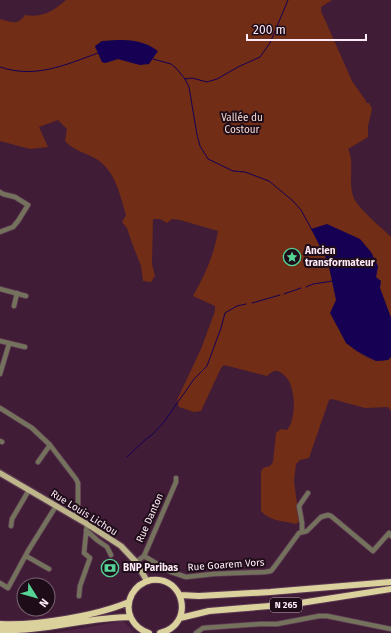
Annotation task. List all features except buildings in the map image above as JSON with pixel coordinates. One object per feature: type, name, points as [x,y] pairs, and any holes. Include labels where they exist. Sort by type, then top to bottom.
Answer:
[{"type":"highway","points":[[145,632],[138,628],[130,617],[128,610],[129,602],[135,589],[141,584],[155,580],[163,581],[176,589],[180,595],[182,609],[180,618],[173,631],[160,633]]},
{"type":"highway","name":"N 265","points":[[180,595],[199,596],[270,592],[391,582]]},
{"type":"highway","name":"N 265","points":[[180,618],[209,611],[294,604],[391,589]]},
{"type":"highway","points":[[0,624],[41,622],[72,617],[117,607],[129,602]]},
{"type":"highway","points":[[0,630],[30,629],[102,619],[130,617]]},
{"type":"main road","name":"Rue Louis Lichou","points":[[0,472],[121,546],[136,562],[148,581]]},
{"type":"street","points":[[0,192],[15,197],[28,205],[13,227],[0,232]]},
{"type":"street","points":[[0,289],[26,296]]},
{"type":"street","points":[[14,306],[17,294]]},
{"type":"street","points":[[0,341],[24,347]]},
{"type":"street","points":[[0,374],[9,344]]},
{"type":"street","points":[[0,408],[32,428],[50,446],[72,474],[78,483],[78,511],[74,517]]},
{"type":"street","points":[[38,462],[50,446]]},
{"type":"street","name":"Rue Danton","points":[[136,562],[144,556],[176,482],[176,478]]},
{"type":"street","points":[[11,526],[12,519],[29,490]]},
{"type":"street","points":[[302,532],[299,506],[308,493]]},
{"type":"street","points":[[0,583],[8,588],[56,506]]},
{"type":"street","name":"Rue Goarem Vors","points":[[144,556],[171,572],[186,577],[213,574],[265,572],[271,570],[275,566],[299,533],[307,531],[321,517],[328,515],[372,551],[390,533]]},
{"type":"street","points":[[79,596],[80,586],[90,558],[84,553],[87,524]]},
{"type":"street","points":[[86,530],[107,547],[111,555]]},
{"type":"street","points":[[26,556],[49,569]]},
{"type":"street","points":[[196,633],[203,628],[276,624],[319,616],[327,616],[391,629]]},
{"type":"shaded area","points":[[117,40],[138,42],[148,45],[158,51],[149,64],[140,65],[118,59],[105,63],[102,62],[95,46],[102,41]]},
{"type":"shaded area","points":[[327,224],[360,239],[371,252],[378,266],[376,277],[381,281],[380,288],[391,318],[391,357],[388,360],[376,361],[357,351],[346,343],[330,313],[336,300],[328,262],[311,229]]},
{"type":"shaded area","points":[[123,621],[135,633],[54,633]]},
{"type":"green space","name":"Vallée du Costour","points":[[66,0],[332,0],[321,7],[321,11],[352,81],[366,103],[369,103],[372,109],[368,126],[368,137],[348,149],[351,160],[351,184],[355,201],[391,237],[391,318],[376,277],[378,266],[312,229],[328,262],[346,343],[367,358],[380,361],[391,357],[391,411],[388,407],[365,408],[332,399],[329,400],[309,458],[300,460],[296,464],[294,481],[299,522],[296,524],[272,519],[261,511],[261,472],[263,468],[270,466],[273,462],[276,433],[281,429],[287,430],[294,410],[293,393],[288,379],[280,372],[276,371],[267,376],[224,365],[221,368],[201,411],[194,412],[179,407],[177,400],[201,349],[215,311],[215,306],[193,296],[208,265],[218,231],[180,220],[172,219],[167,223],[160,219],[153,219],[152,264],[155,276],[151,282],[143,281],[141,266],[127,228],[122,222],[126,215],[119,192],[113,178],[104,165],[89,155],[76,150],[65,141],[67,129],[58,120],[39,127],[48,147],[30,149],[0,141],[0,19],[17,22],[25,15],[31,16],[47,13]],"holes":[[[102,41],[140,65],[118,59],[105,63],[102,62],[95,47]]]},
{"type":"waterway","points":[[185,79],[192,78],[207,82],[217,79],[260,57],[270,43],[288,0]]},
{"type":"waterway","points":[[0,67],[25,72],[38,71],[62,66],[98,53]]},
{"type":"waterway","points":[[153,59],[171,64],[185,79],[189,87],[200,146],[208,159],[233,171],[245,172],[269,181],[293,201],[301,210],[312,230]]},
{"type":"waterway","points":[[306,287],[313,284],[333,281]]},
{"type":"waterway","points":[[284,294],[301,288]]},
{"type":"waterway","points":[[252,303],[280,295]]},
{"type":"waterway","points":[[127,457],[164,422],[194,379],[207,366],[225,313],[237,306],[246,304]]},
{"type":"place","name":"Ancien transformateur","points":[[292,257]]},
{"type":"place","name":"BNP Paribas","points":[[110,568]]}]
